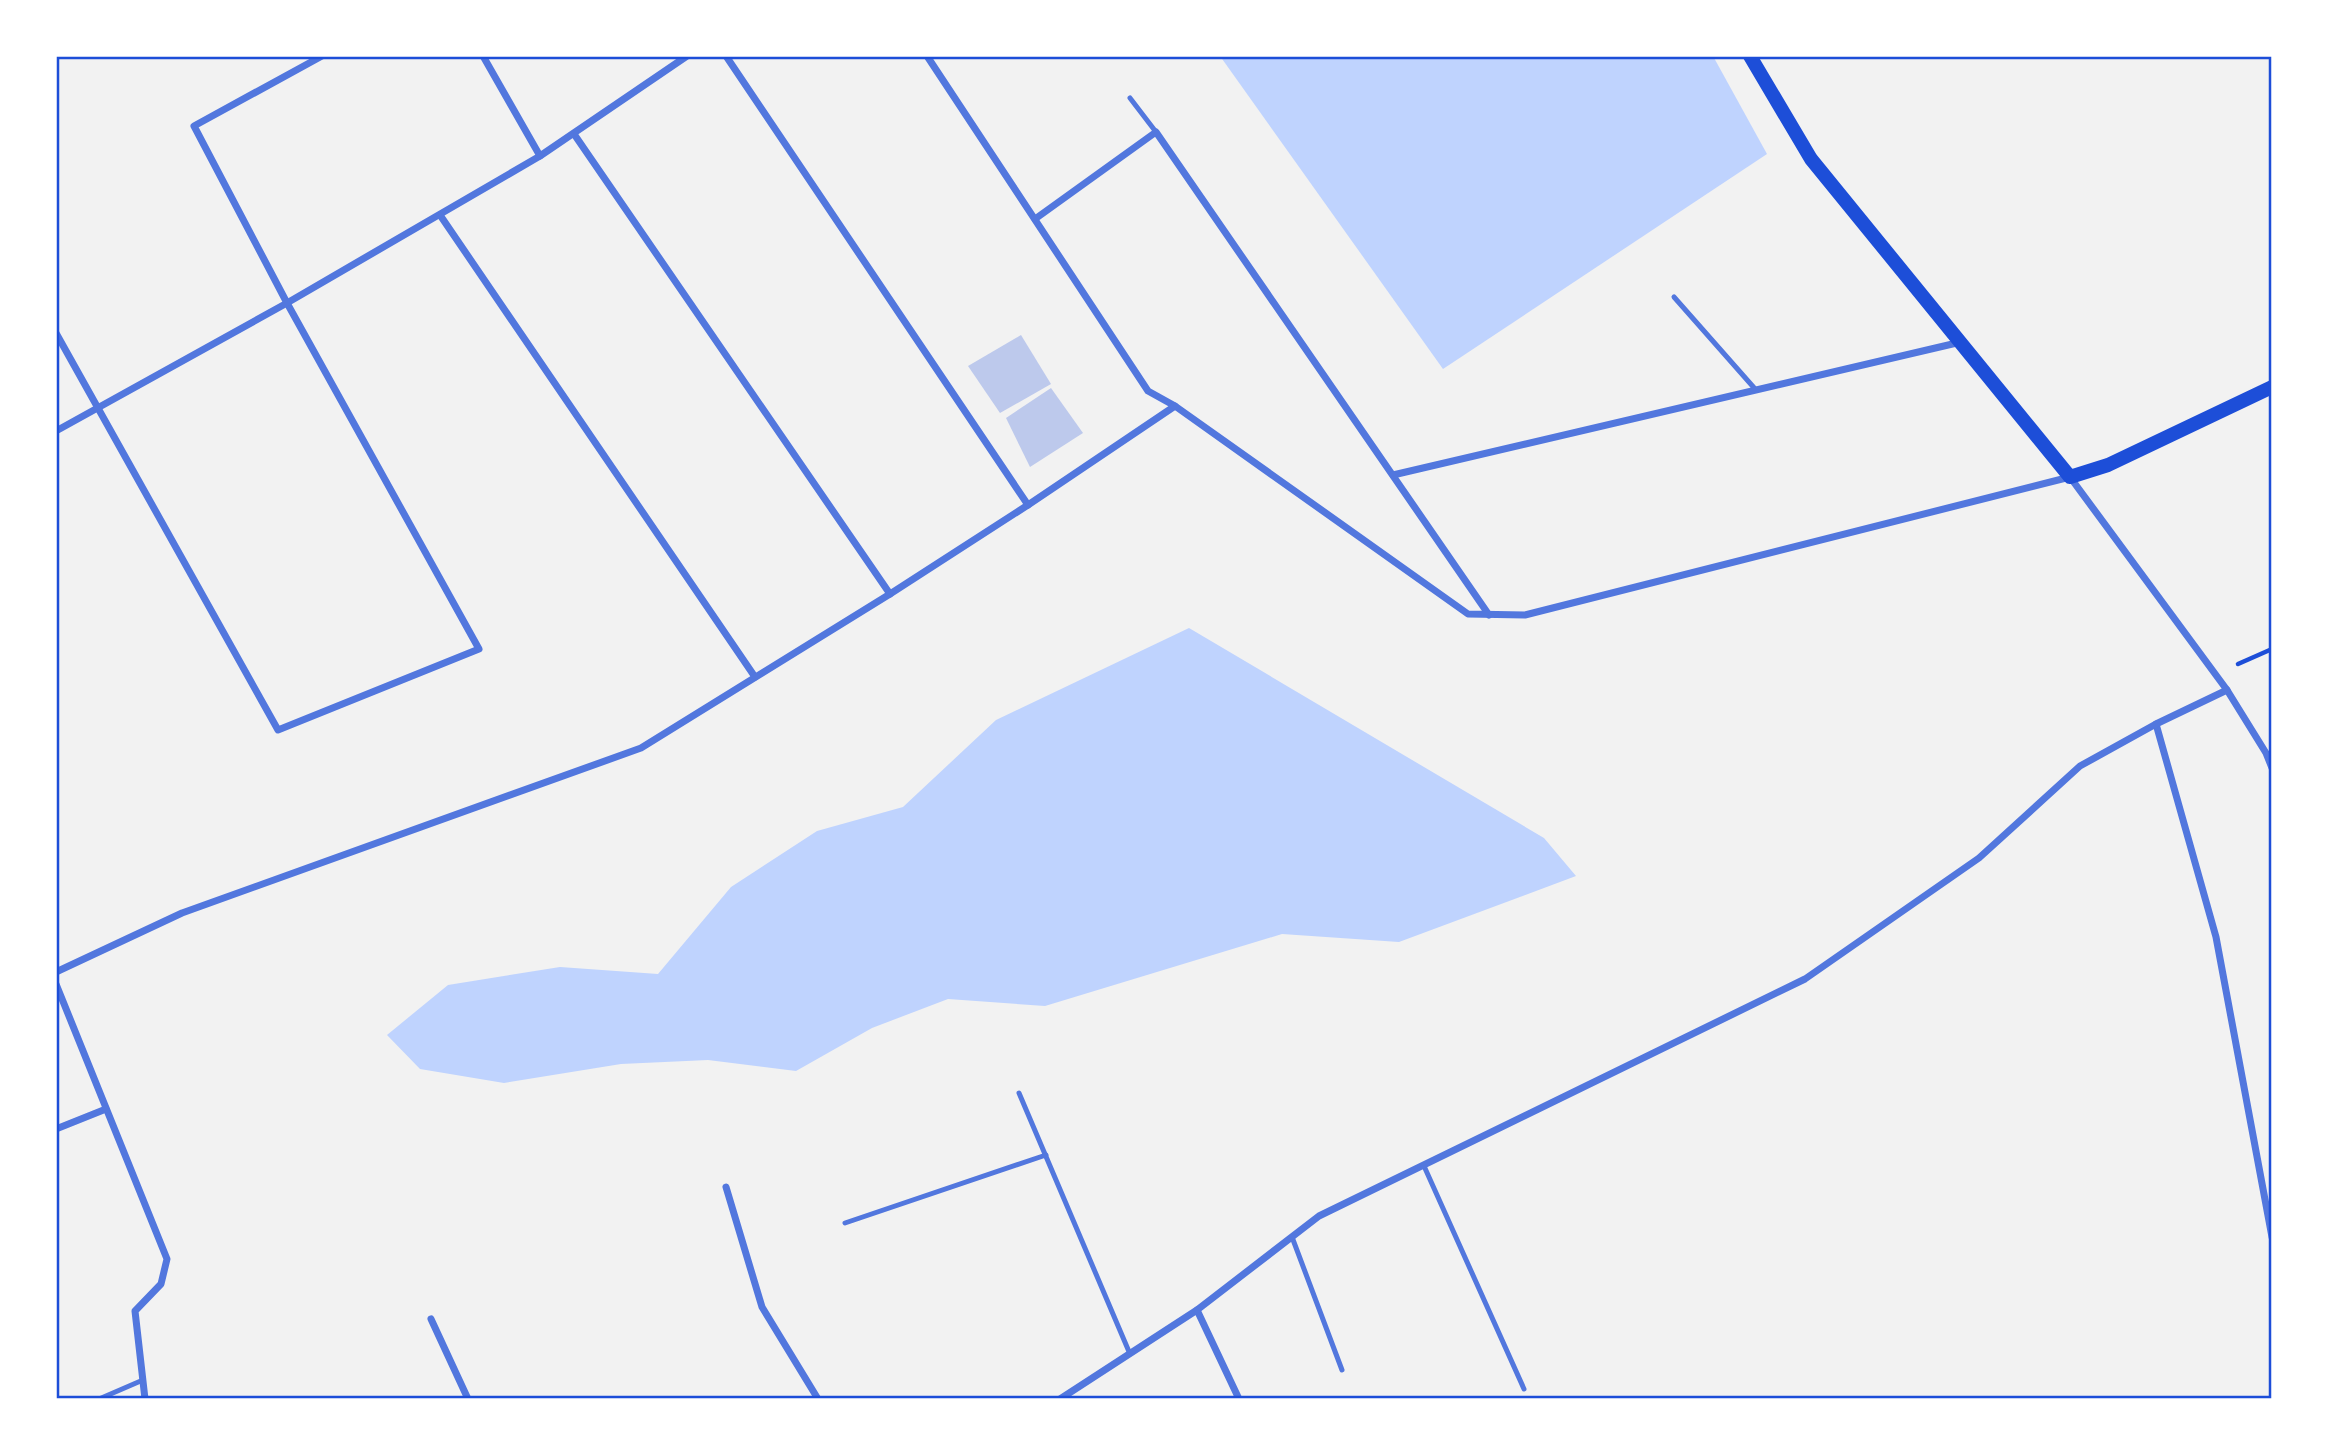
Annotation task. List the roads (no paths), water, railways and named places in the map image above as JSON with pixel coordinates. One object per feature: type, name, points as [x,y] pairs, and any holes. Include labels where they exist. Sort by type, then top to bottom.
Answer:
[{"type":"main road","points":[[1750,56],[1811,159],[2070,477],[2108,466],[2272,387]]},
{"type":"street","points":[[56,332],[278,730],[479,649],[287,303],[194,126],[322,56]]},
{"type":"street","points":[[483,56],[540,156]]},
{"type":"street","points":[[56,430],[287,303],[540,156],[687,56]]},
{"type":"street","points":[[726,56],[1028,505]]},
{"type":"street","points":[[927,56],[1148,391],[1175,407],[1468,614],[1525,615],[2070,477],[2227,690],[2266,753],[2272,768]]},
{"type":"street","points":[[1035,219],[1156,132],[1489,615]]},
{"type":"street","points":[[574,134],[890,594]]},
{"type":"street","points":[[440,215],[755,677]]},
{"type":"street","points":[[1392,475],[1962,342]]},
{"type":"street","points":[[56,972],[182,913],[641,748],[890,594],[1175,407]]},
{"type":"street","points":[[1060,1399],[1197,1310],[1319,1216],[1805,979],[1979,858],[2080,766],[2156,724],[2227,690]]},
{"type":"street","points":[[2156,724],[2216,937],[2272,1237]]},
{"type":"street","points":[[56,984],[167,1259],[161,1284],[135,1311],[145,1399]]},
{"type":"street","points":[[56,1129],[106,1109]]},
{"type":"street","points":[[726,1187],[762,1307],[818,1399]]},
{"type":"street","points":[[1197,1310],[1239,1399]]},
{"type":"street","points":[[431,1319],[468,1399]]},
{"type":"lane","points":[[1130,98],[1156,132]]},
{"type":"lane","points":[[1674,297],[1756,390]]},
{"type":"lane","points":[[1019,1093],[1130,1354]]},
{"type":"lane","points":[[845,1223],[1045,1155]]},
{"type":"lane","points":[[1424,1166],[1524,1389]]},
{"type":"lane","points":[[1292,1237],[1342,1370]]},
{"type":"lane","points":[[99,1399],[143,1380]]},
{"type":"water","points":[[1220,56],[1713,56],[1767,154],[1443,369]]},
{"type":"water","points":[[1189,628],[1544,838],[1576,876],[1399,942],[1282,934],[1045,1006],[948,999],[872,1028],[796,1071],[708,1060],[621,1064],[504,1083],[420,1069],[387,1035],[448,985],[560,967],[658,974],[731,887],[817,831],[903,807],[996,720]]}]
